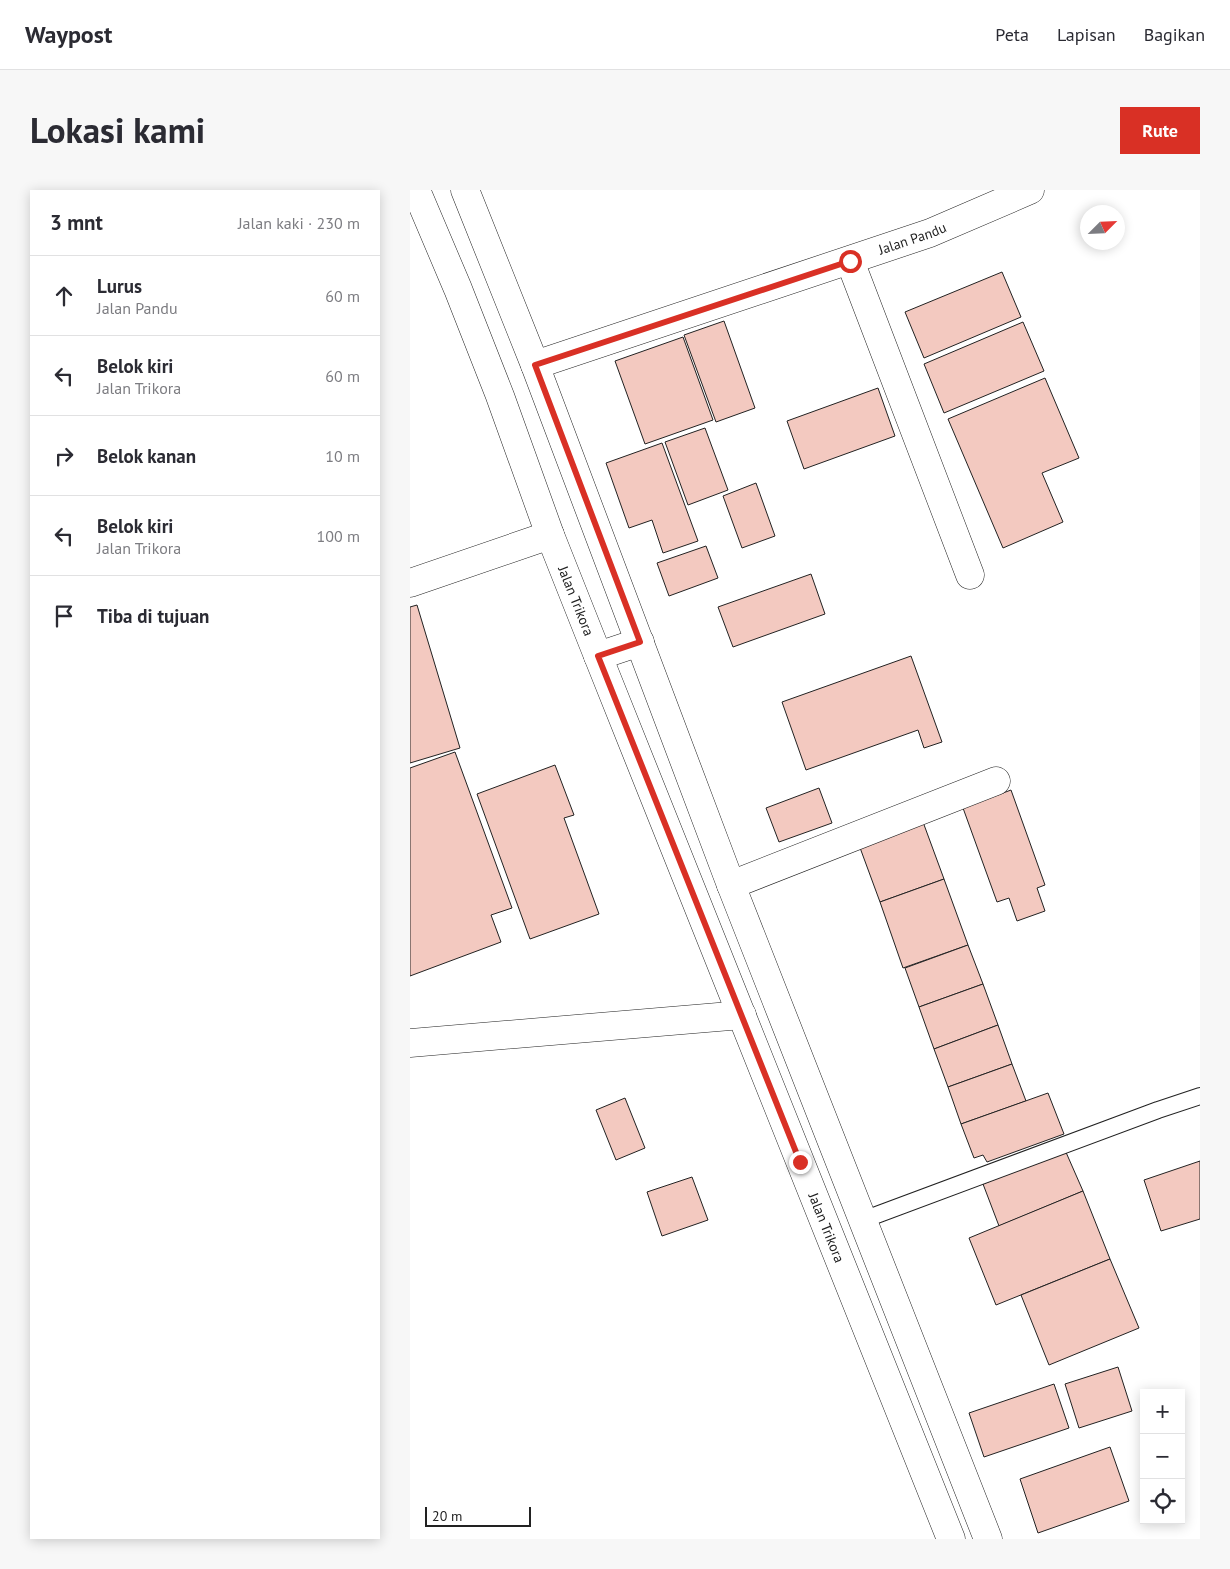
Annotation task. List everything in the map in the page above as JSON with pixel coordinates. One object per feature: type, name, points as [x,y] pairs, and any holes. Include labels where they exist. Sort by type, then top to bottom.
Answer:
[{"type":"main road","name":"Jalan Trikora","points":[[416,190],[500,396],[550,535],[598,656],[952,1539]]},
{"type":"main road","points":[[465,190],[535,365],[731,885],[988,1539]]},
{"type":"main road","name":"Jalan Pandu","points":[[535,365],[930,233],[1030,190]]},
{"type":"main road","points":[[850,261],[970,575]]},
{"type":"main road","points":[[410,583],[550,535]]},
{"type":"main road","points":[[598,656],[640,642]]},
{"type":"main road","points":[[731,885],[996,781]]},
{"type":"main road","points":[[410,1043],[742,1015]]},
{"type":"lane","points":[[863,1220],[1200,1096]]},
{"type":"building","points":[[1002,272],[1021,317],[924,358],[905,312]]},
{"type":"building","points":[[724,321],[755,408],[716,422],[684,335]]},
{"type":"building","points":[[1023,322],[1044,371],[944,413],[924,364]]},
{"type":"building","points":[[683,337],[713,420],[645,444],[615,361]]},
{"type":"building","points":[[1045,378],[1079,458],[1042,473],[1063,522],[1003,548],[948,419]]},
{"type":"building","points":[[878,388],[895,436],[804,469],[787,421]]},
{"type":"building","points":[[705,428],[728,490],[688,505],[665,442]]},
{"type":"building","points":[[662,443],[698,541],[663,553],[652,520],[629,528],[606,463]]},
{"type":"building","points":[[756,483],[775,536],[742,548],[723,496]]},
{"type":"building","points":[[706,546],[718,578],[669,596],[657,563]]},
{"type":"building","points":[[811,574],[825,614],[733,647],[718,607]]},
{"type":"building","points":[[417,605],[460,748],[410,763],[410,607]]},
{"type":"building","points":[[911,656],[942,742],[924,748],[918,730],[806,770],[782,702]]},
{"type":"building","points":[[455,752],[512,908],[491,915],[501,942],[410,976],[410,768]]},
{"type":"building","points":[[555,765],[574,815],[564,818],[599,914],[530,939],[477,794]]},
{"type":"building","points":[[819,788],[832,823],[779,842],[766,808]]},
{"type":"building","points":[[1011,790],[1045,885],[1037,888],[1045,911],[1017,921],[1009,898],[997,902],[963,808]]},
{"type":"building","points":[[923,822],[944,879],[880,902],[859,845]]},
{"type":"building","points":[[944,879],[968,945],[903,968],[880,902]]},
{"type":"building","points":[[968,945],[983,984],[919,1007],[905,968]]},
{"type":"building","points":[[983,984],[998,1025],[934,1049],[919,1007]]},
{"type":"building","points":[[998,1025],[1012,1064],[948,1087],[934,1049]]},
{"type":"building","points":[[1012,1064],[1026,1101],[961,1124],[948,1087]]},
{"type":"building","points":[[1048,1093],[1064,1134],[987,1162],[983,1155],[974,1158],[961,1124]]},
{"type":"building","points":[[625,1098],[645,1148],[616,1160],[596,1110]]},
{"type":"building","points":[[1065,1150],[1083,1191],[999,1226],[983,1184]]},
{"type":"building","points":[[1200,1161],[1200,1219],[1161,1231],[1144,1180]]},
{"type":"building","points":[[692,1177],[708,1220],[662,1236],[647,1192]]},
{"type":"building","points":[[1083,1191],[1110,1259],[996,1305],[969,1238]]},
{"type":"building","points":[[1110,1259],[1139,1328],[1049,1365],[1021,1295]]},
{"type":"building","points":[[1118,1367],[1132,1411],[1079,1428],[1065,1384]]},
{"type":"building","points":[[1054,1384],[1069,1428],[984,1457],[969,1413]]},
{"type":"building","points":[[1110,1447],[1129,1501],[1038,1533],[1020,1479]]},
{"type":"route","points":[[800,1162],[598,656],[640,642],[535,365],[850,261]]}]
